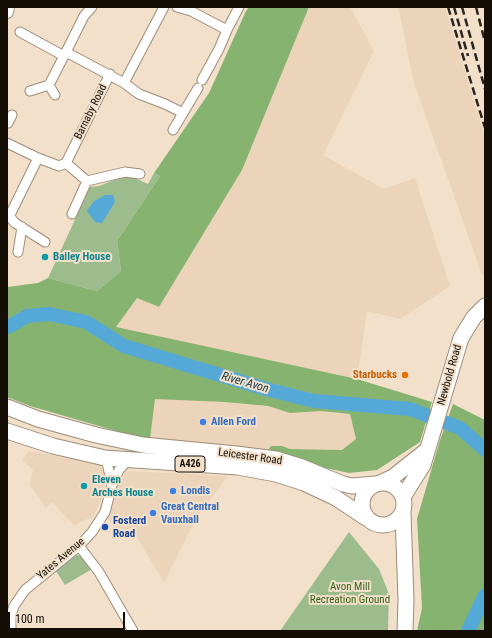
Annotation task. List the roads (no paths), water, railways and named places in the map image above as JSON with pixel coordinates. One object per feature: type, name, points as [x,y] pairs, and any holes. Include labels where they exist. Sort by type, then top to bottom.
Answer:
[{"type":"highway","name":"Newbold Road","points":[[403,497],[423,465],[461,338],[474,317],[485,306]]},
{"type":"highway","name":"Leicester Road","points":[[7,407],[38,419],[143,446],[276,459],[352,486],[377,483]]},
{"type":"highway","name":"Leicester Road","points":[[7,431],[54,446],[105,458],[238,467],[276,474],[304,483],[336,498],[366,518]]},
{"type":"highway","name":"A426","points":[[377,483],[393,476],[427,450]]},
{"type":"highway","points":[[377,483],[390,484],[396,487],[403,497],[404,504],[402,513],[399,519],[392,524],[383,526],[374,524],[366,518],[362,509],[362,498],[368,488],[377,483]]},
{"type":"highway","points":[[402,513],[405,559],[405,631]]},
{"type":"highway","points":[[383,526],[398,543],[405,559]]},
{"type":"street","points":[[7,12],[8,7]]},
{"type":"street","points":[[30,91],[49,85],[84,16],[92,7]]},
{"type":"street","name":"Barnaby Road","points":[[66,163],[110,74],[124,83],[164,7]]},
{"type":"street","points":[[177,7],[190,11],[227,30]]},
{"type":"street","points":[[173,130],[219,49],[239,7]]},
{"type":"street","points":[[20,32],[110,74]]},
{"type":"street","points":[[124,83],[139,94],[183,113]]},
{"type":"street","points":[[49,85],[55,95]]},
{"type":"street","points":[[7,143],[59,166],[66,163],[87,181]]},
{"type":"street","points":[[38,158],[9,218],[45,242]]},
{"type":"street","points":[[87,181],[125,172],[140,174]]},
{"type":"street","points":[[72,214],[87,181]]},
{"type":"street","points":[[18,252],[22,228]]},
{"type":"street","name":"Yates Avenue","points":[[105,458],[112,485]]},
{"type":"street","name":"Yates Avenue","points":[[11,631],[11,615],[14,606],[24,590],[79,546],[92,532],[105,512],[112,485],[119,470],[128,460]]},
{"type":"street","points":[[79,546],[99,572],[133,631]]},
{"type":"water","points":[[105,195],[113,195],[115,202],[102,223],[95,222],[87,211],[94,201]]},
{"type":"waterway","name":"River Avon","points":[[7,327],[27,316],[49,314],[86,322],[124,346],[266,389],[314,401],[410,409],[460,428],[485,450]]},
{"type":"waterway","name":"River Avon","points":[[468,631],[485,595]]},
{"type":"railway","points":[[448,7],[485,128]]},
{"type":"railway","points":[[454,7],[468,56]]},
{"type":"railway","points":[[462,7],[485,89]]},
{"type":"railway","points":[[476,7],[485,42]]},
{"type":"place","name":"Bailey House","points":[[45,257]]},
{"type":"place","name":"Starbucks","points":[[405,375]]},
{"type":"place","name":"Allen Ford","points":[[203,422]]},
{"type":"place","name":"Eleven Arches House","points":[[84,486]]},
{"type":"place","name":"Londis","points":[[173,491]]},
{"type":"place","name":"Great Central Vauxhall","points":[[153,513]]},
{"type":"place","name":"Fosterd Road","points":[[105,527]]},
{"type":"park label","name":"Avon Mill Recreation Ground","points":[[350,593]]}]
